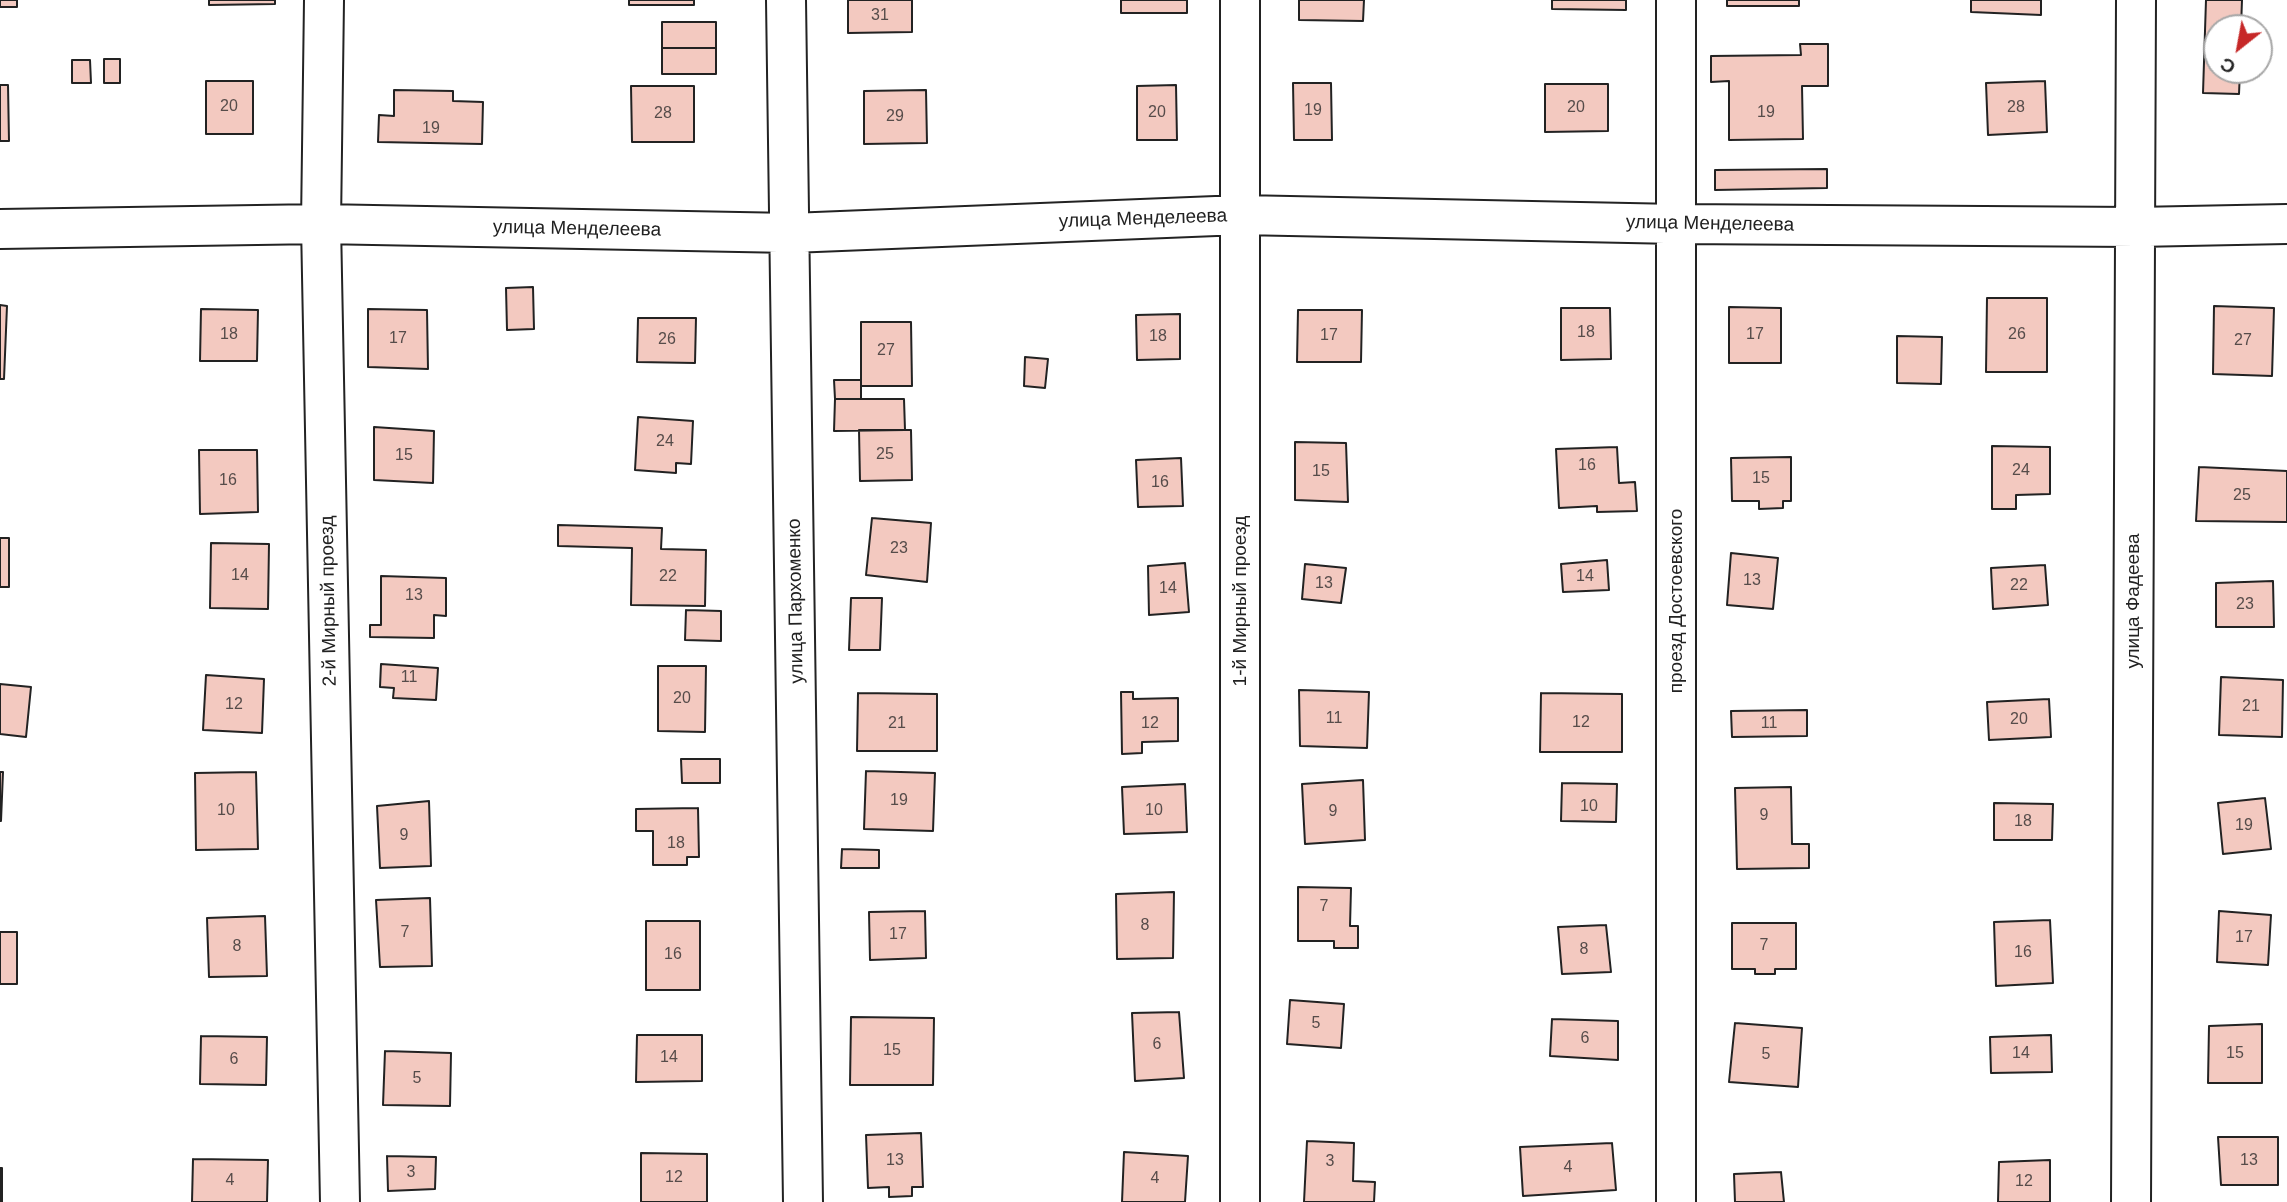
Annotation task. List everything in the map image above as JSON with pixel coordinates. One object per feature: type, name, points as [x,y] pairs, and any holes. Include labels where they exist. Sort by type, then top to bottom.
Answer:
[{"type":"street","name":"2-й Мирный проезд","points":[[324,0],[321,224],[340,1202]]},
{"type":"street","name":"улица Пархоменко","points":[[786,0],[803,1202]]},
{"type":"street","name":"1-й Мирный проезд","points":[[1240,0],[1240,1202]]},
{"type":"street","name":"проезд Достоевского","points":[[1676,0],[1676,1202]]},
{"type":"street","name":"улица Фадеева","points":[[2132,1202],[2136,0]]},
{"type":"street","name":"улица Менделеева","points":[[0,229],[321,224],[791,233],[1241,215],[1677,224],[2136,227],[2287,224]]},
{"type":"building","points":[[0,0],[17,0],[17,7],[0,7]]},
{"type":"building","points":[[209,0],[275,0],[275,4],[209,5]]},
{"type":"building","points":[[629,0],[694,0],[694,5],[629,5]]},
{"type":"building","points":[[848,0],[912,0],[912,32],[848,33]]},
{"type":"building","points":[[1121,0],[1187,0],[1187,13],[1121,13]]},
{"type":"building","points":[[1299,0],[1364,0],[1363,21],[1299,20]]},
{"type":"building","points":[[1552,0],[1626,0],[1626,10],[1552,9]]},
{"type":"building","points":[[1727,0],[1799,0],[1799,6],[1727,6]]},
{"type":"building","points":[[1971,0],[2041,0],[2041,15],[1971,12]]},
{"type":"building","points":[[2206,0],[2242,0],[2242,14],[2206,14]]},
{"type":"building","points":[[662,22],[716,22],[716,48],[662,48]]},
{"type":"building","points":[[1800,44],[1828,44],[1828,86],[1802,86],[1803,139],[1729,140],[1729,81],[1711,82],[1711,56],[1801,55]]},
{"type":"building","points":[[662,48],[716,48],[716,74],[662,74]]},
{"type":"building","points":[[104,59],[120,59],[120,83],[104,83]]},
{"type":"building","points":[[72,60],[90,60],[91,83],[72,83]]},
{"type":"building","points":[[206,81],[253,81],[253,134],[206,134]]},
{"type":"building","points":[[2045,81],[2047,132],[1988,135],[1986,83]]},
{"type":"building","points":[[1293,83],[1331,83],[1332,140],[1294,140]]},
{"type":"building","points":[[1545,84],[1608,84],[1608,131],[1545,132]]},
{"type":"building","points":[[2203,84],[2239,84],[2239,94],[2203,93]]},
{"type":"building","points":[[0,85],[8,85],[9,141],[0,141]]},
{"type":"building","points":[[1176,85],[1177,140],[1137,140],[1137,86]]},
{"type":"building","points":[[631,86],[694,86],[694,142],[632,142]]},
{"type":"building","points":[[394,90],[453,91],[453,101],[483,102],[482,144],[378,142],[379,115],[394,116]]},
{"type":"building","points":[[926,90],[927,143],[864,144],[864,91]]},
{"type":"building","points":[[1827,169],[1827,188],[1715,190],[1715,170]]},
{"type":"building","points":[[533,287],[534,329],[507,330],[506,288]]},
{"type":"building","points":[[1987,298],[2047,298],[2047,372],[1986,372]]},
{"type":"building","points":[[0,305],[7,306],[4,379],[0,379]]},
{"type":"building","points":[[2214,306],[2274,308],[2272,376],[2213,374]]},
{"type":"building","points":[[1729,307],[1781,308],[1781,363],[1729,363]]},
{"type":"building","points":[[1561,308],[1610,308],[1611,359],[1561,360]]},
{"type":"building","points":[[201,309],[258,310],[257,361],[200,361]]},
{"type":"building","points":[[368,309],[427,310],[428,369],[368,367]]},
{"type":"building","points":[[1298,310],[1362,310],[1361,362],[1297,362]]},
{"type":"building","points":[[1180,314],[1180,359],[1137,360],[1136,315]]},
{"type":"building","points":[[638,318],[696,318],[695,363],[637,362]]},
{"type":"building","points":[[861,322],[911,322],[912,386],[861,386]]},
{"type":"building","points":[[1897,336],[1942,337],[1941,384],[1897,383]]},
{"type":"building","points":[[1025,357],[1048,359],[1045,388],[1024,386]]},
{"type":"building","points":[[834,380],[861,380],[861,399],[835,399]]},
{"type":"building","points":[[835,399],[904,399],[905,430],[834,431]]},
{"type":"building","points":[[638,417],[693,421],[691,464],[676,463],[676,473],[635,470]]},
{"type":"building","points":[[374,427],[434,431],[433,483],[374,480]]},
{"type":"building","points":[[859,430],[911,430],[912,480],[860,481]]},
{"type":"building","points":[[1295,442],[1346,443],[1348,502],[1295,500]]},
{"type":"building","points":[[1992,446],[2050,447],[2050,494],[2016,495],[2016,509],[1992,509]]},
{"type":"building","points":[[1617,447],[1619,483],[1635,482],[1637,511],[1597,512],[1597,506],[1559,508],[1556,449]]},
{"type":"building","points":[[199,450],[257,450],[258,512],[200,514]]},
{"type":"building","points":[[1791,457],[1791,501],[1783,501],[1783,508],[1759,509],[1759,501],[1732,501],[1731,458]]},
{"type":"building","points":[[1181,458],[1183,506],[1138,507],[1136,460]]},
{"type":"building","points":[[2199,467],[2287,471],[2287,522],[2196,521]]},
{"type":"building","points":[[872,518],[931,523],[927,582],[866,575]]},
{"type":"building","points":[[558,525],[662,528],[661,549],[706,550],[705,606],[631,605],[632,548],[558,546]]},
{"type":"building","points":[[0,538],[9,538],[9,587],[0,587]]},
{"type":"building","points":[[211,543],[269,544],[268,609],[210,608]]},
{"type":"building","points":[[1731,553],[1778,558],[1773,609],[1727,605]]},
{"type":"building","points":[[1607,560],[1609,590],[1563,592],[1561,564]]},
{"type":"building","points":[[1185,563],[1189,612],[1149,615],[1148,566]]},
{"type":"building","points":[[1305,564],[1346,568],[1341,603],[1302,599]]},
{"type":"building","points":[[2045,565],[2048,605],[1993,609],[1991,568]]},
{"type":"building","points":[[381,576],[446,578],[446,616],[434,615],[434,638],[370,637],[370,625],[381,625]]},
{"type":"building","points":[[2273,581],[2274,627],[2216,627],[2216,583]]},
{"type":"building","points":[[851,598],[882,598],[880,650],[849,650]]},
{"type":"building","points":[[686,610],[721,611],[721,641],[685,640]]},
{"type":"building","points":[[381,664],[438,668],[436,700],[393,698],[394,688],[380,687]]},
{"type":"building","points":[[658,666],[706,666],[705,732],[658,731]]},
{"type":"building","points":[[206,675],[264,679],[262,733],[203,730]]},
{"type":"building","points":[[2221,677],[2283,680],[2282,737],[2219,735]]},
{"type":"building","points":[[0,684],[31,687],[26,737],[0,734]]},
{"type":"building","points":[[1299,690],[1369,692],[1367,748],[1300,746]]},
{"type":"building","points":[[1121,692],[1133,692],[1133,699],[1178,698],[1178,741],[1142,742],[1142,753],[1122,754]]},
{"type":"building","points":[[858,693],[937,694],[937,751],[857,751]]},
{"type":"building","points":[[1541,693],[1622,694],[1622,752],[1540,752]]},
{"type":"building","points":[[2049,699],[2051,737],[1989,740],[1987,702]]},
{"type":"building","points":[[1807,710],[1807,736],[1732,737],[1731,711]]},
{"type":"building","points":[[681,759],[720,759],[720,783],[682,783]]},
{"type":"building","points":[[866,771],[935,773],[933,831],[864,829]]},
{"type":"building","points":[[0,772],[3,772],[1,821],[0,821]]},
{"type":"building","points":[[256,772],[258,849],[196,850],[195,773]]},
{"type":"building","points":[[1363,780],[1365,840],[1305,844],[1302,784]]},
{"type":"building","points":[[1562,783],[1617,784],[1616,822],[1561,821]]},
{"type":"building","points":[[1185,784],[1187,832],[1124,834],[1122,787]]},
{"type":"building","points":[[1791,787],[1792,844],[1809,844],[1809,868],[1737,869],[1735,788]]},
{"type":"building","points":[[2265,798],[2271,849],[2223,854],[2218,803]]},
{"type":"building","points":[[429,801],[431,866],[380,868],[377,806]]},
{"type":"building","points":[[1994,803],[2053,804],[2052,840],[1994,840]]},
{"type":"building","points":[[698,808],[699,857],[687,857],[687,865],[653,865],[653,831],[636,831],[636,809]]},
{"type":"building","points":[[842,849],[879,850],[879,868],[841,868]]},
{"type":"building","points":[[1298,887],[1351,888],[1350,926],[1358,926],[1358,948],[1334,948],[1334,941],[1298,941]]},
{"type":"building","points":[[1174,892],[1173,958],[1117,959],[1116,894]]},
{"type":"building","points":[[430,898],[432,966],[380,967],[376,900]]},
{"type":"building","points":[[925,911],[926,958],[870,960],[869,912]]},
{"type":"building","points":[[2219,911],[2271,915],[2268,965],[2217,962]]},
{"type":"building","points":[[265,916],[267,976],[209,977],[207,918]]},
{"type":"building","points":[[2050,920],[2053,983],[1996,986],[1994,922]]},
{"type":"building","points":[[646,921],[700,921],[700,990],[646,990]]},
{"type":"building","points":[[1732,923],[1796,923],[1796,969],[1775,969],[1775,974],[1755,974],[1755,969],[1732,969]]},
{"type":"building","points":[[1606,925],[1611,972],[1562,974],[1558,927]]},
{"type":"building","points":[[0,932],[17,932],[17,984],[0,984]]},
{"type":"building","points":[[1290,1000],[1344,1004],[1341,1048],[1287,1044]]},
{"type":"building","points":[[1179,1012],[1184,1078],[1135,1081],[1132,1013]]},
{"type":"building","points":[[851,1017],[934,1018],[933,1085],[850,1085]]},
{"type":"building","points":[[1552,1019],[1618,1021],[1618,1060],[1550,1056]]},
{"type":"building","points":[[1735,1023],[1802,1028],[1798,1087],[1729,1082]]},
{"type":"building","points":[[2262,1024],[2262,1083],[2208,1083],[2209,1026]]},
{"type":"building","points":[[637,1035],[702,1035],[702,1081],[636,1082]]},
{"type":"building","points":[[2051,1035],[2052,1072],[1991,1073],[1990,1037]]},
{"type":"building","points":[[201,1036],[267,1037],[266,1085],[200,1084]]},
{"type":"building","points":[[385,1051],[451,1053],[450,1106],[383,1105]]},
{"type":"building","points":[[921,1133],[923,1187],[912,1187],[912,1196],[889,1197],[889,1187],[868,1188],[866,1135]]},
{"type":"building","points":[[2218,1137],[2278,1137],[2278,1185],[2221,1185]]},
{"type":"building","points":[[1307,1141],[1354,1143],[1353,1181],[1375,1182],[1374,1202],[1304,1202]]},
{"type":"building","points":[[1612,1143],[1616,1190],[1523,1196],[1520,1147]]},
{"type":"building","points":[[1124,1152],[1188,1156],[1185,1202],[1122,1202]]},
{"type":"building","points":[[641,1153],[707,1154],[707,1202],[641,1202]]},
{"type":"building","points":[[387,1156],[436,1157],[435,1189],[388,1191]]},
{"type":"building","points":[[193,1159],[268,1160],[267,1202],[192,1202]]},
{"type":"building","points":[[2050,1160],[2050,1202],[1998,1202],[1999,1162]]},
{"type":"building","points":[[2,1168],[2,1202],[0,1202]]},
{"type":"building","points":[[1781,1172],[1784,1202],[1735,1202],[1734,1174]]}]
